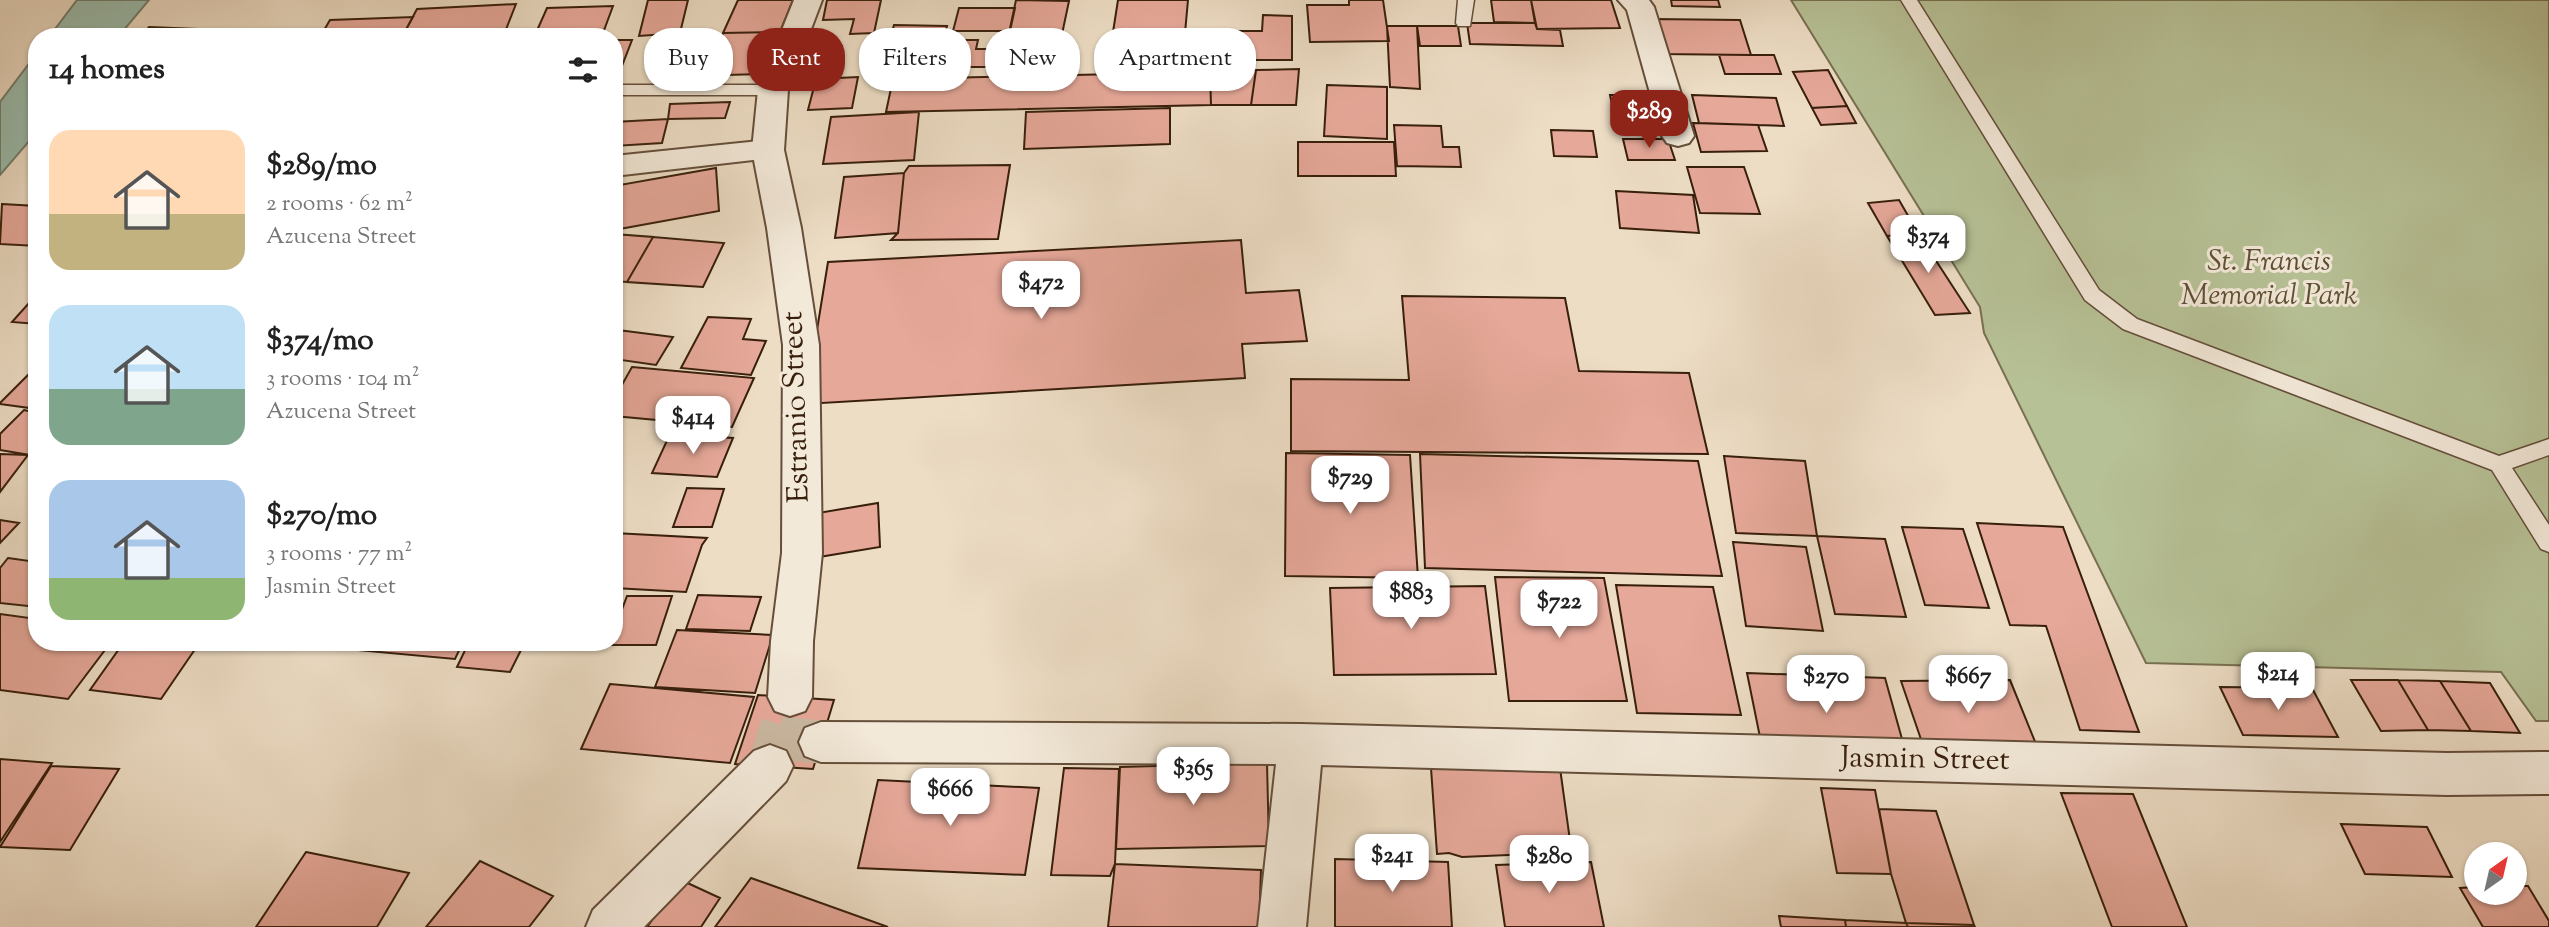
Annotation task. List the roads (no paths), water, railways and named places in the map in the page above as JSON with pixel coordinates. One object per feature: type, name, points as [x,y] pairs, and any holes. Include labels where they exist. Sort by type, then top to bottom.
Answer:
[{"type":"street","name":"Estranio Street","points":[[797,28],[808,0]]},
{"type":"street","points":[[1632,0],[1640,7],[1678,136]]},
{"type":"street","name":"Estranio Street","points":[[773,91],[768,150],[784,228],[801,345],[802,553],[792,641],[790,697]]},
{"type":"street","points":[[623,165],[768,150]]},
{"type":"street","name":"Jasmin Street","points":[[821,742],[1301,744],[2446,774],[2549,772]]},
{"type":"street","points":[[1282,927],[1301,744]]},
{"type":"street","points":[[610,927],[770,766]]},
{"type":"lane","points":[[1464,23],[1466,0]]},
{"type":"lane","points":[[1909,0],[2092,295],[2130,324],[2499,464],[2549,543]]},
{"type":"lane","points":[[623,90],[747,90]]},
{"type":"lane","points":[[2499,464],[2549,447]]},
{"type":"tunnel","points":[[770,766],[790,697]]},
{"type":"tunnel","points":[[780,738],[821,742]]},
{"type":"park label","name":"St. Francis Memorial Park","points":[[2269,279]]}]
